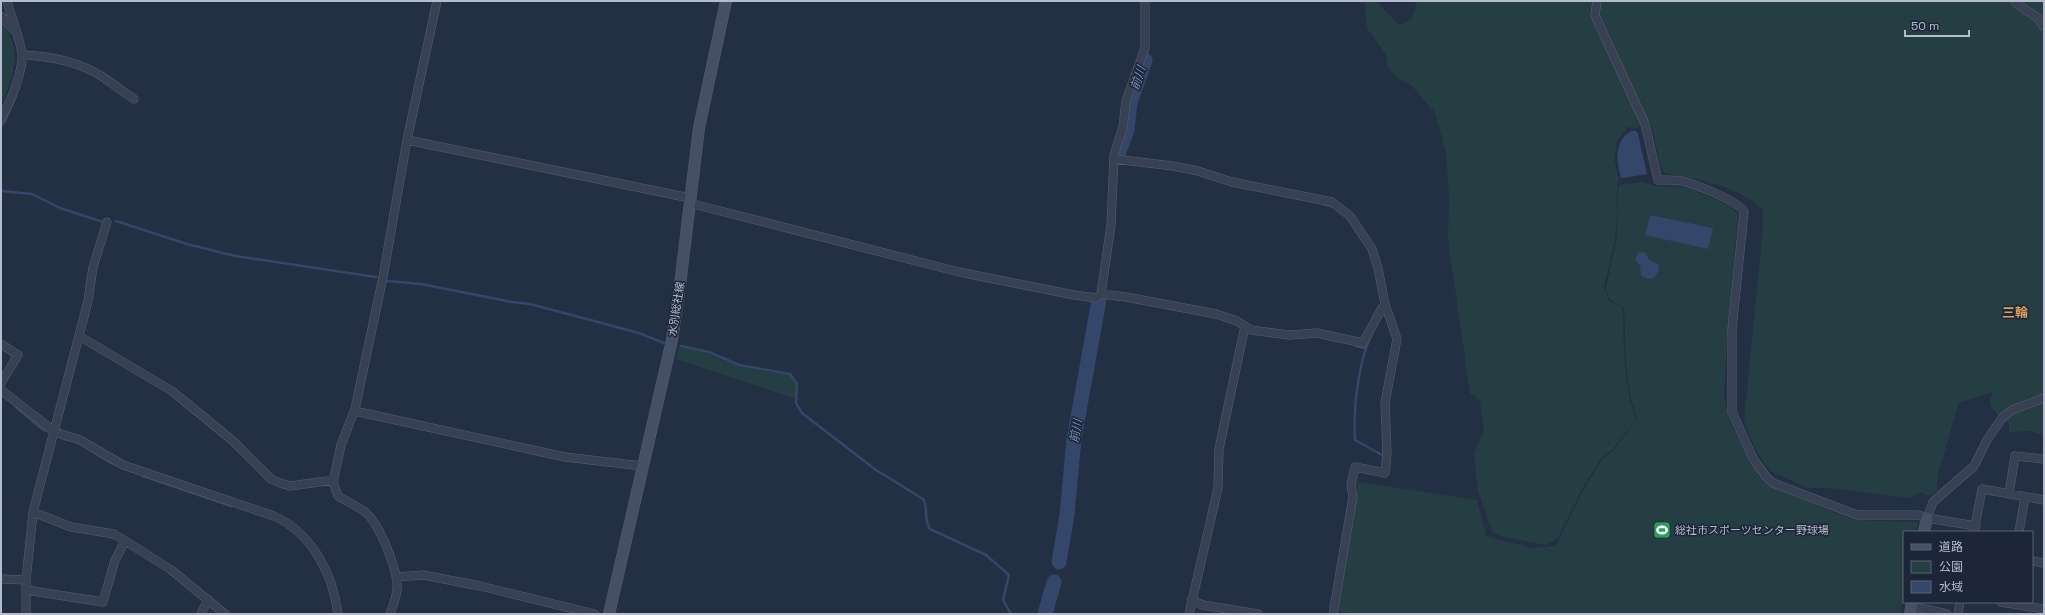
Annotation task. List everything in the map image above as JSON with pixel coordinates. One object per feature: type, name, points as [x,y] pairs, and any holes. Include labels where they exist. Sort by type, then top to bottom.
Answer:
[{"type":"main road","name":"水別総社線","points":[[609,614],[672,340],[680,285],[698,128],[726,1]]},
{"type":"main road","points":[[1924,531],[1927,518]]},
{"type":"street","points":[[1,117],[6,110],[14,91],[22,55],[7,1]]},
{"type":"street","points":[[390,614],[397,590],[396,577],[387,550],[373,520],[363,511],[338,496],[334,489],[334,480],[341,445],[355,410],[383,277],[407,140],[437,1]]},
{"type":"street","points":[[407,140],[690,201],[959,272],[1096,298],[1101,294],[1110,233],[1114,159],[1123,127],[1126,101],[1145,48],[1145,1]]},
{"type":"street","points":[[1597,1],[1595,15],[1645,124],[1658,180],[1686,182],[1733,202],[1742,207],[1744,212],[1732,329],[1730,386],[1732,412],[1754,460],[1767,478],[1773,483],[1857,515],[1918,515],[1975,529],[1982,489],[2044,500]]},
{"type":"street","points":[[2015,1],[2017,4],[2038,18],[2044,27]]},
{"type":"street","points":[[1,16],[15,32]]},
{"type":"street","points":[[22,55],[50,56],[66,60],[102,76],[134,98]]},
{"type":"street","points":[[1114,159],[1173,166],[1232,182],[1332,202],[1350,216],[1372,249],[1378,268],[1385,304],[1397,339],[1385,403],[1387,454],[1385,473],[1355,467],[1351,485],[1353,497],[1333,614]]},
{"type":"street","points":[[26,614],[26,580],[33,512],[88,301],[93,267],[107,222]]},
{"type":"street","points":[[1101,294],[1126,297],[1216,314],[1231,318],[1251,330],[1290,335],[1318,333],[1363,343],[1382,308]]},
{"type":"street","points":[[1189,614],[1218,488],[1219,449],[1245,326]]},
{"type":"street","points":[[79,336],[172,391],[233,440],[272,479],[290,486],[334,480]]},
{"type":"street","points":[[1,344],[18,355],[1,383]]},
{"type":"street","points":[[1,390],[54,434],[80,440],[123,465],[288,522],[312,547],[324,565],[331,579],[338,614]]},
{"type":"street","points":[[1927,518],[1933,502],[1974,466],[1987,440],[2002,418],[2012,410],[2044,398]]},
{"type":"street","points":[[355,410],[565,457],[642,466]]},
{"type":"street","points":[[2009,494],[2015,456],[2044,459]]},
{"type":"street","points":[[2018,531],[2025,497]]},
{"type":"street","points":[[33,512],[71,527],[114,534],[170,570],[225,614]]},
{"type":"street","points":[[26,590],[103,602],[116,560],[125,541]]},
{"type":"street","points":[[2033,561],[2044,563]]},
{"type":"street","points":[[396,577],[424,575],[480,586],[595,614]]},
{"type":"street","points":[[1,579],[26,580]]},
{"type":"street","points":[[201,614],[208,599]]},
{"type":"street","points":[[1191,600],[1203,605],[1258,614]]},
{"type":"street","points":[[1958,614],[1960,603]]},
{"type":"street","points":[[2007,603],[2044,609]]},
{"type":"street","points":[[1911,607],[1946,614]]},
{"type":"green space","points":[[1365,1],[1378,3],[1399,25],[1412,19],[1417,1],[2044,1],[2044,436],[2031,431],[2009,432],[2009,423],[1992,408],[1990,401],[1992,392],[1959,403],[1937,477],[1937,491],[1929,496],[1920,492],[1909,498],[1829,488],[1808,488],[1770,471],[1755,449],[1744,421],[1762,239],[1763,210],[1753,201],[1716,184],[1664,173],[1659,160],[1649,120],[1636,128],[1628,127],[1617,141],[1614,159],[1619,179],[1617,187],[1617,219],[1615,239],[1604,287],[1609,301],[1623,308],[1626,378],[1636,419],[1613,449],[1600,460],[1582,489],[1558,538],[1546,545],[1500,536],[1492,532],[1478,491],[1474,459],[1475,451],[1484,429],[1480,400],[1470,393],[1448,239],[1449,198],[1446,153],[1435,113],[1412,86],[1396,77],[1388,68],[1385,53],[1367,28]]},
{"type":"green space","points":[[1,22],[8,32],[12,42],[14,63],[9,85],[1,106]]},
{"type":"green space","points":[[1642,182],[1656,186],[1688,187],[1731,207],[1738,214],[1727,341],[1724,396],[1730,421],[1762,481],[1770,486],[1854,520],[1918,522],[1916,531],[1903,531],[1903,600],[1900,614],[1356,614],[1337,611],[1358,482],[1477,500],[1487,537],[1532,548],[1556,546],[1584,489],[1601,461],[1614,450],[1637,418],[1628,378],[1624,308],[1609,298],[1606,288],[1617,238],[1618,188],[1621,185]]},
{"type":"green space","points":[[679,347],[703,352],[741,367],[790,375],[796,383],[796,399],[676,359]]},
{"type":"water","points":[[1631,131],[1636,131],[1638,134],[1647,174],[1621,178],[1617,158],[1619,146],[1625,135]]},
{"type":"water","points":[[1650,215],[1713,228],[1708,249],[1645,235]]},
{"type":"water","points":[[1639,252],[1646,253],[1649,260],[1658,264],[1659,270],[1654,278],[1648,279],[1641,275],[1640,266],[1635,259]]},
{"type":"waterway","name":"前川","points":[[1118,154],[1127,130],[1130,103],[1145,60]]},
{"type":"waterway","points":[[1,126],[5,121],[16,96]]},
{"type":"waterway","points":[[1,191],[32,194],[60,208],[103,222]]},
{"type":"waterway","points":[[1323,204],[1334,207]]},
{"type":"waterway","points":[[116,221],[187,244],[235,256],[376,277]]},
{"type":"waterway","points":[[387,281],[421,284],[512,302],[530,304],[639,333],[664,343]]},
{"type":"waterway","name":"前川","points":[[1059,562],[1067,515],[1074,439],[1099,300]]},
{"type":"waterway","points":[[1371,336],[1366,347],[1357,387],[1355,440],[1384,456]]},
{"type":"waterway","points":[[681,346],[709,352],[739,365],[790,374],[797,384],[796,403],[802,413],[876,470],[923,499],[926,506],[927,522],[930,529],[986,555],[1009,575],[1003,600],[1011,614]]},
{"type":"waterway","points":[[1356,346],[1365,348]]},
{"type":"waterway","points":[[16,407],[42,429],[67,440]]},
{"type":"waterway","points":[[95,453],[113,464]]},
{"type":"waterway","points":[[143,476],[231,506]]},
{"type":"waterway","name":"前川","points":[[1045,614],[1054,582]]},
{"type":"place","name":"総社市スポーツセンター野球場","points":[[1662,530]]},
{"type":"district","name":"三輪","points":[[2015,312]]}]
